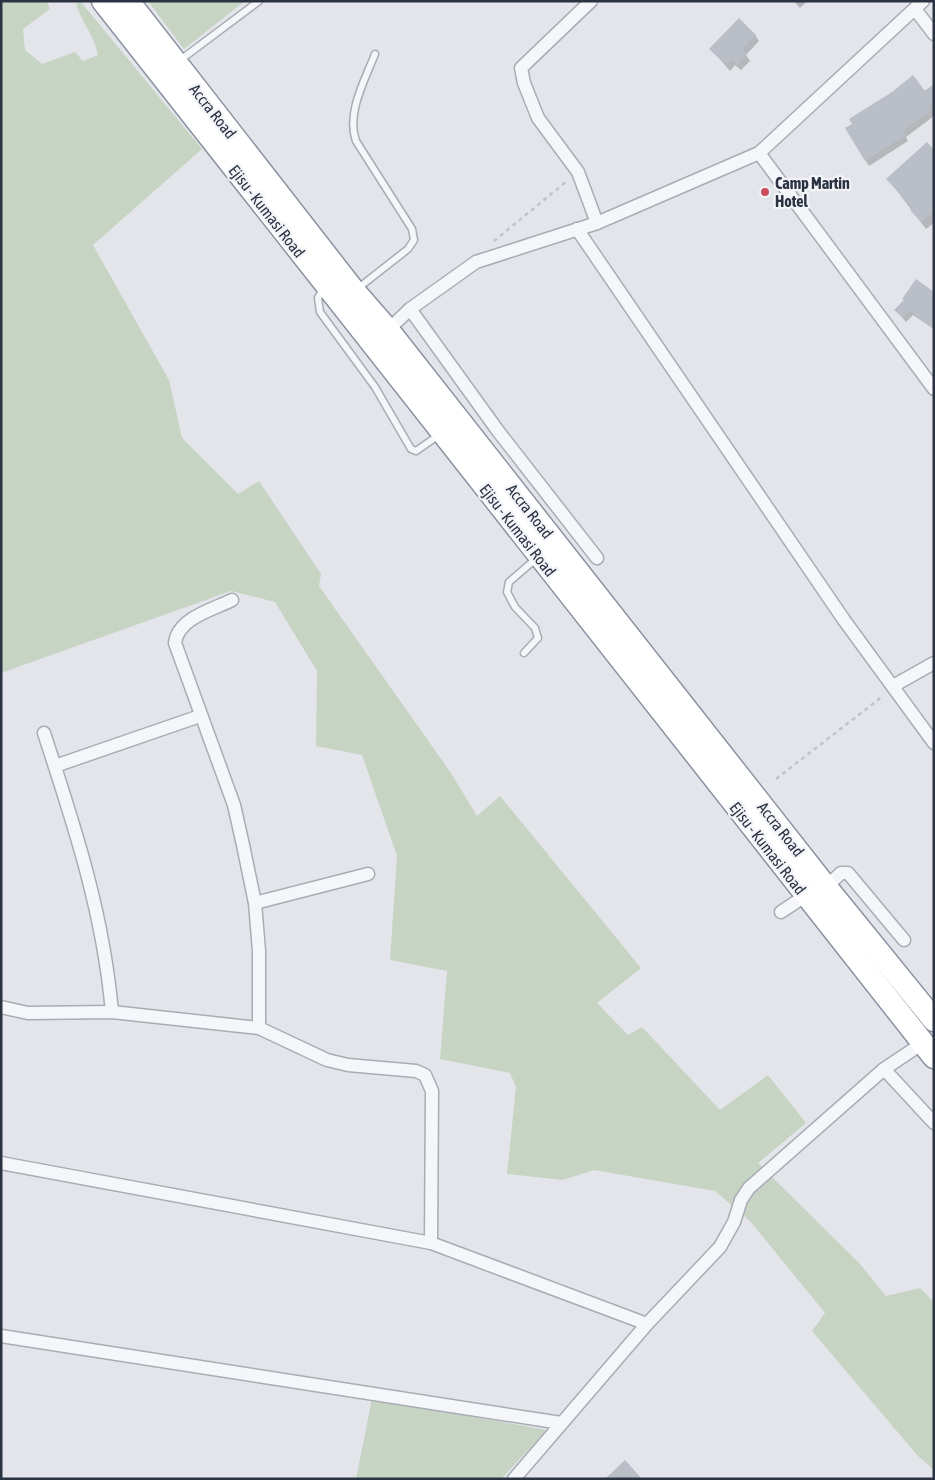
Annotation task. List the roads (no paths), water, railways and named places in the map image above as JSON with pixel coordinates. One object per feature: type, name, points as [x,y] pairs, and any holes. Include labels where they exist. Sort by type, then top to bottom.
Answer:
[{"type":"highway","name":"Ejisu - Kumasi Road","points":[[103,1],[325,286],[928,1050]]},
{"type":"highway","name":"Accra Road","points":[[128,1],[354,291],[388,330],[826,887],[934,1020]]},
{"type":"street","points":[[591,1],[521,68],[524,84],[538,118],[578,172],[597,223]]},
{"type":"street","points":[[388,330],[410,309],[476,262],[597,223],[759,153],[919,5],[934,34]]},
{"type":"street","points":[[759,153],[932,381]]},
{"type":"street","points":[[577,229],[844,620],[934,743]]},
{"type":"street","points":[[410,309],[498,431],[597,558]]},
{"type":"street","points":[[232,600],[185,623],[176,634],[175,643],[234,805],[255,903],[259,950],[259,1028]]},
{"type":"street","points":[[893,686],[934,663]]},
{"type":"street","points":[[55,766],[200,716]]},
{"type":"street","points":[[44,732],[83,853],[102,928],[112,1012]]},
{"type":"street","points":[[826,887],[841,873],[848,873],[904,940]]},
{"type":"street","points":[[255,903],[368,874]]},
{"type":"street","points":[[781,912],[805,896]]},
{"type":"street","points":[[1,1007],[28,1013],[112,1012],[259,1028],[327,1060],[348,1065],[416,1071],[425,1075],[432,1091],[431,1243]]},
{"type":"street","points":[[514,1479],[647,1324],[720,1247],[734,1222],[742,1200],[749,1188],[884,1069],[928,1050]]},
{"type":"street","points":[[884,1069],[934,1123]]},
{"type":"street","points":[[1,1173],[7,1164],[431,1243],[647,1324]]},
{"type":"street","points":[[1,1336],[561,1423]]},
{"type":"lane","points":[[176,63],[259,1]]},
{"type":"lane","points":[[354,291],[408,249],[414,240],[412,229],[356,141],[352,131],[352,117],[374,54]]},
{"type":"lane","points":[[325,286],[318,298],[320,312],[375,387],[411,449],[416,451],[442,433]]},
{"type":"lane","points":[[524,653],[538,638],[535,628],[514,607],[507,592],[509,582],[538,556]]},
{"type":"place","name":"Camp Martin Hotel","points":[[765,192]]}]
